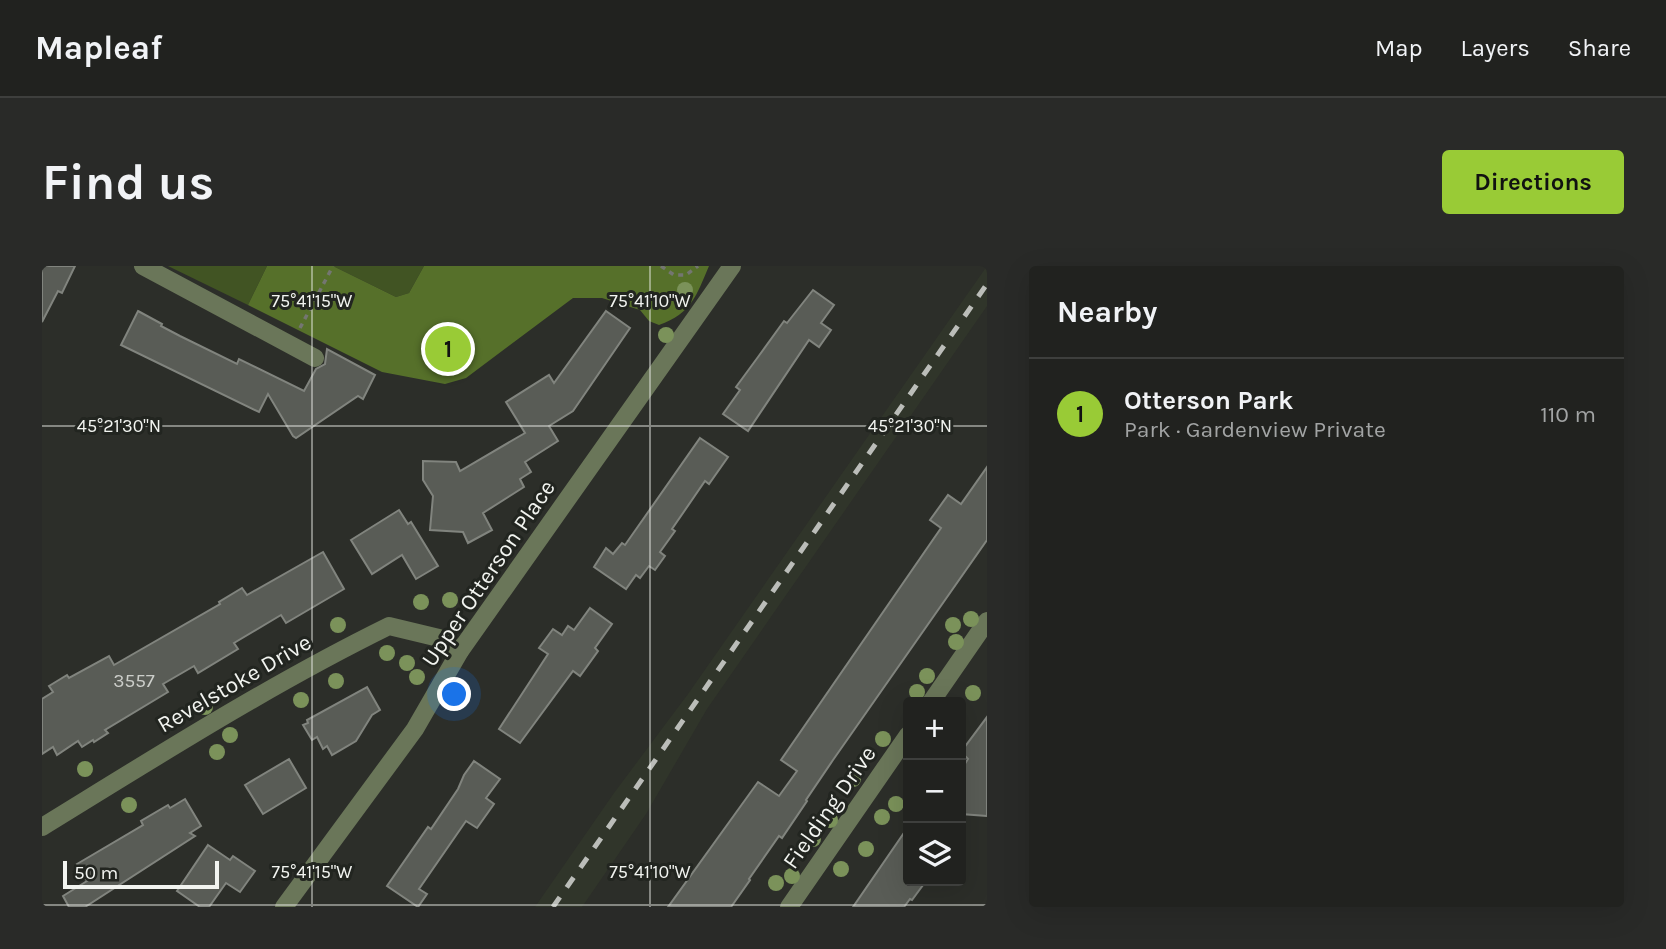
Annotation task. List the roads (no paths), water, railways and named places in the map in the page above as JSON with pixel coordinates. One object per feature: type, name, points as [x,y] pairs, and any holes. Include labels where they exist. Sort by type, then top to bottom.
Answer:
[{"type":"street","points":[[143,266],[315,358]]},
{"type":"street","name":"Upper Otterson Place","points":[[284,907],[415,729],[460,651],[732,266]]},
{"type":"street","points":[[934,697],[987,621]]},
{"type":"street","name":"Revelstoke Drive","points":[[42,827],[220,717],[345,647],[389,626],[439,638],[460,651]]},
{"type":"street","name":"Fielding Drive","points":[[789,907],[903,742]]},
{"type":"railway","points":[[553,907],[987,284]]},
{"type":"place","name":"Otterson Park","points":[[448,349]]}]
